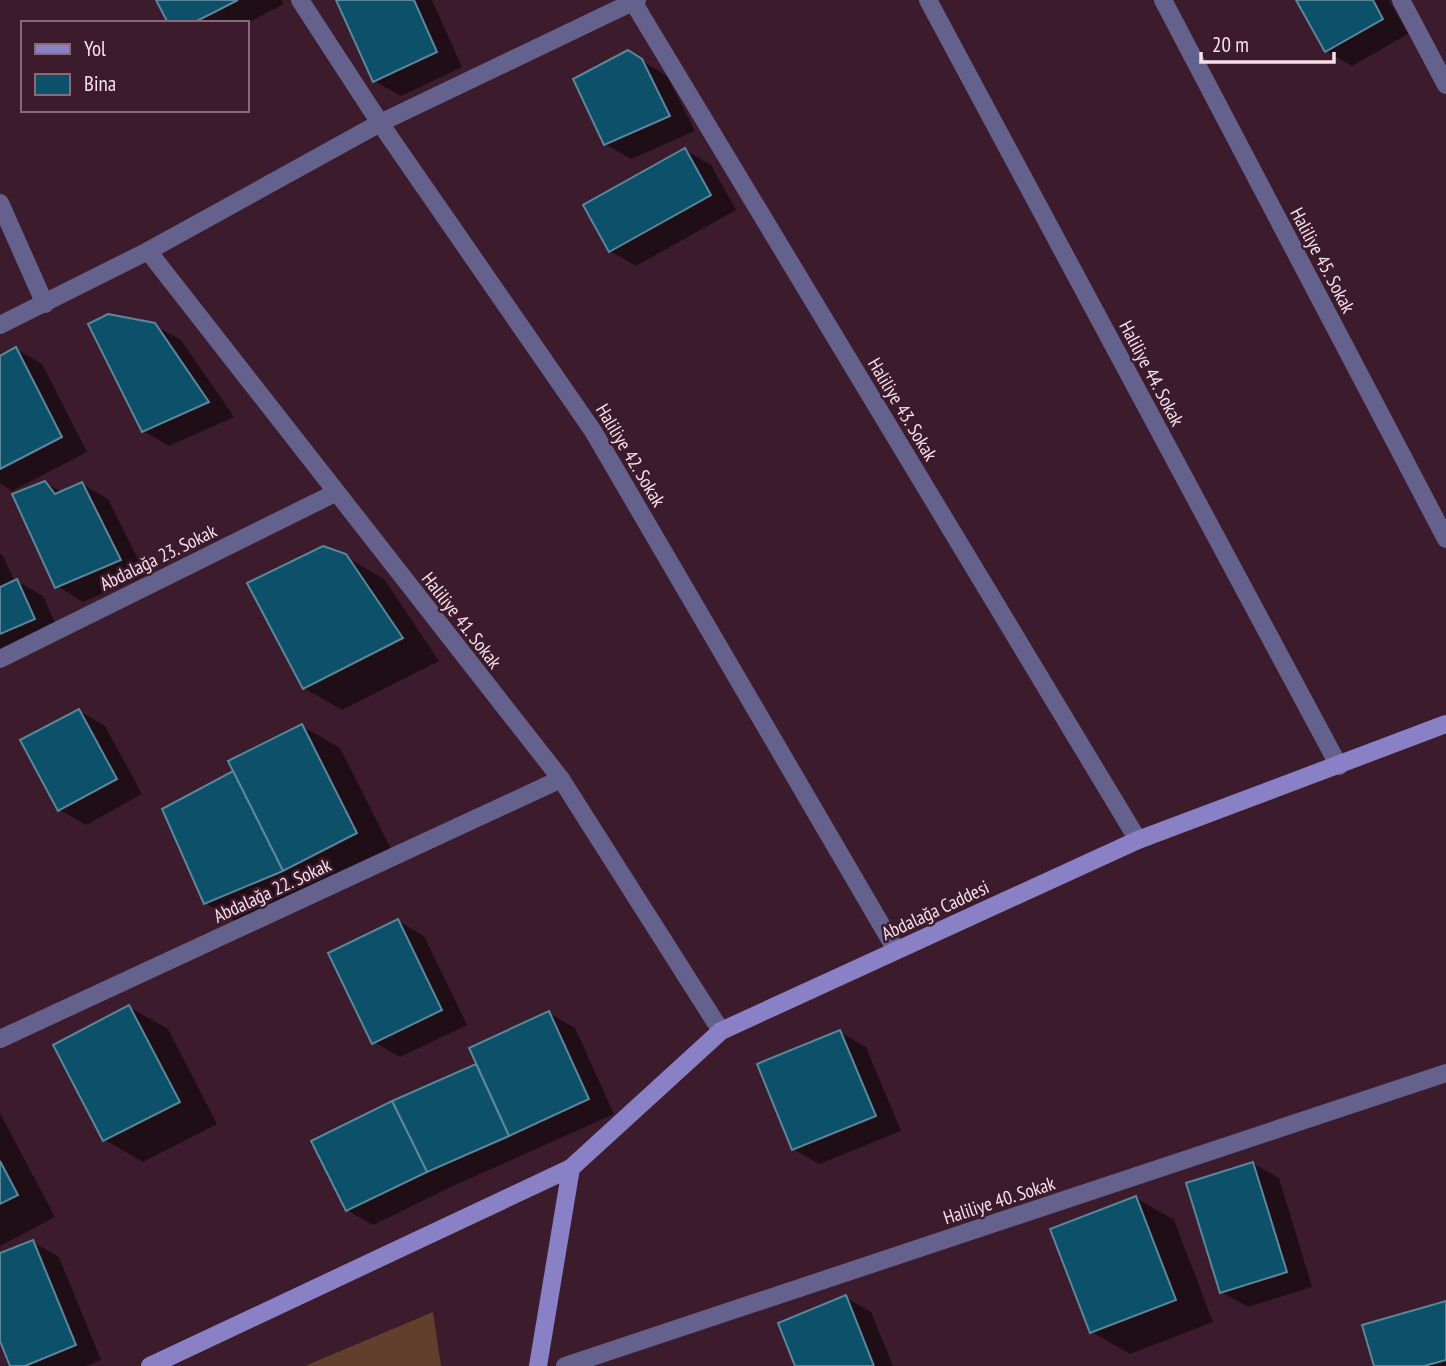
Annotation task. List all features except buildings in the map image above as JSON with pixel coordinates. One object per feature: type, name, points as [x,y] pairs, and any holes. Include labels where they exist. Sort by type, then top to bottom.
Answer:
[{"type":"street","name":"Haliliye 42. Sokak","points":[[300,0],[380,123],[593,431],[897,950]]},
{"type":"street","name":"Haliliye 44. Sokak","points":[[928,0],[1339,766]]},
{"type":"street","name":"Haliliye 45. Sokak","points":[[1163,0],[1446,539]]},
{"type":"street","points":[[1401,0],[1446,85]]},
{"type":"street","points":[[0,325],[148,251],[380,123],[634,1]]},
{"type":"street","name":"Haliliye 43. Sokak","points":[[634,1],[1138,840]]},
{"type":"street","points":[[0,203],[45,304]]},
{"type":"street","name":"Haliliye 41. Sokak","points":[[148,251],[561,779],[721,1031]]},
{"type":"street","name":"Abdalağa 23. Sokak","points":[[0,659],[335,493]]},
{"type":"street","name":"Abdalağa Caddesi","points":[[150,1366],[570,1168],[721,1031],[1138,840],[1446,724]]},
{"type":"street","name":"Abdalağa 22. Sokak","points":[[0,1039],[561,779]]},
{"type":"street","name":"Haliliye 40. Sokak","points":[[565,1366],[1446,1073]]},
{"type":"street","points":[[538,1366],[570,1168]]},
{"type":"shaded area","points":[[433,1312],[441,1366],[305,1366]]}]
